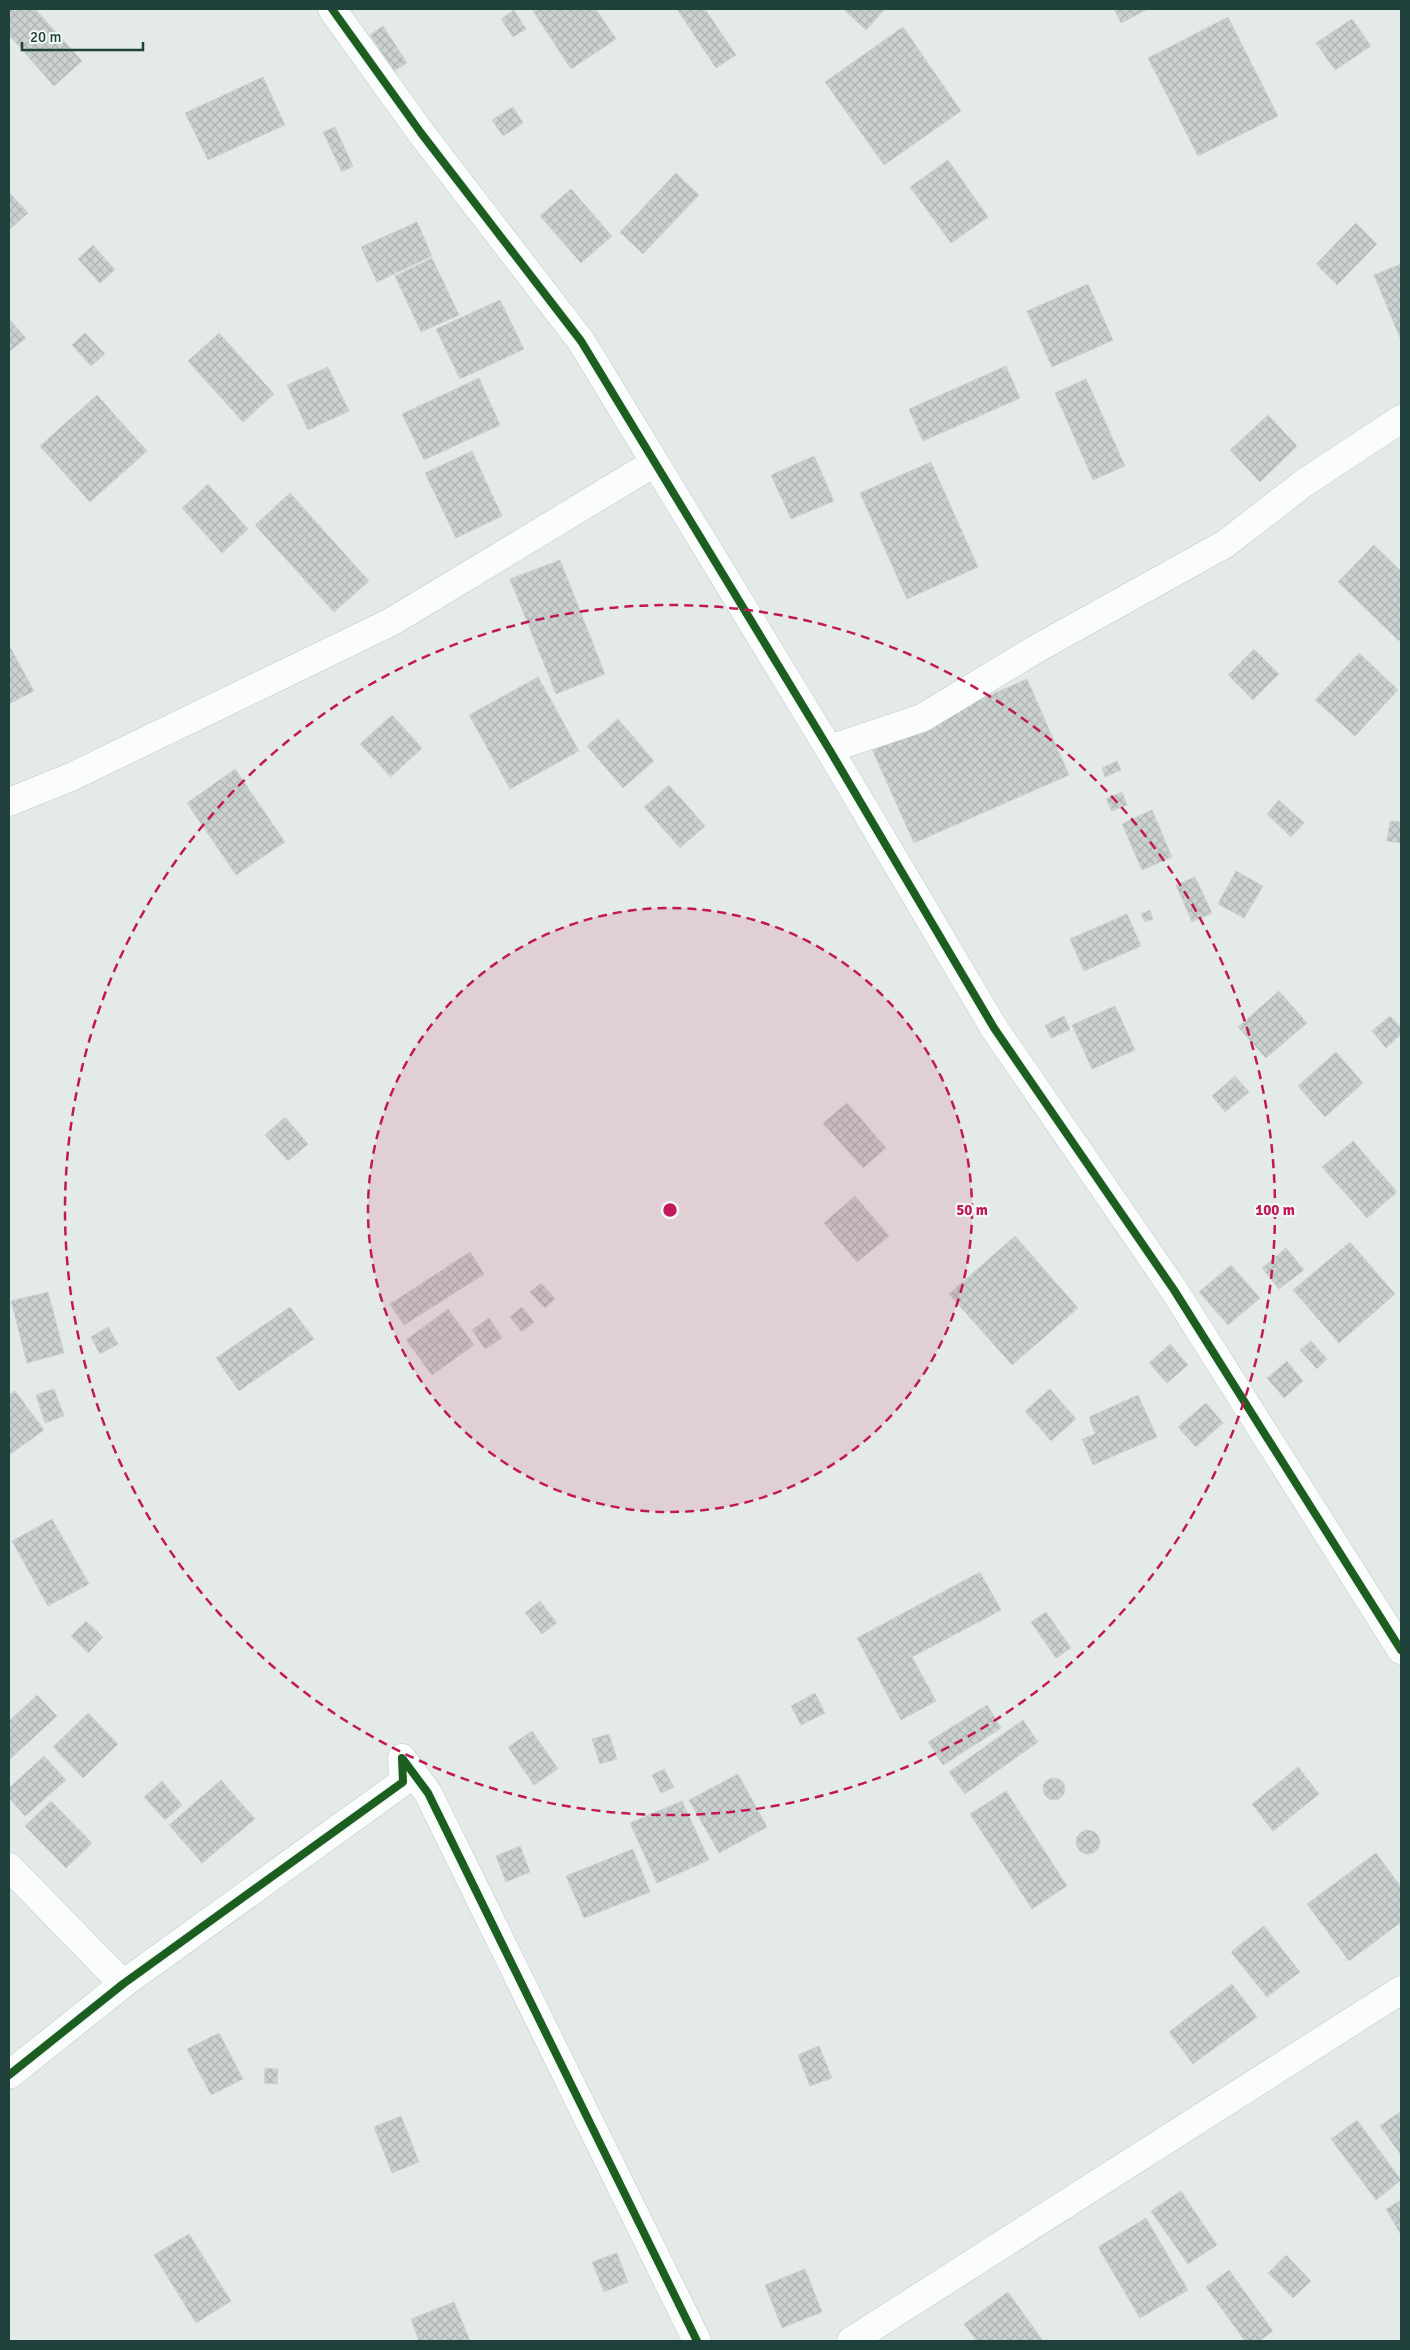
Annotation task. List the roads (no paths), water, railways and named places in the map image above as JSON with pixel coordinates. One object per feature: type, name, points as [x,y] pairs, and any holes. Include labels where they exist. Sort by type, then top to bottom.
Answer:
[{"type":"street","points":[[332,9],[421,134],[581,341],[829,749],[994,1028],[1174,1290],[1401,1650]]},
{"type":"street","points":[[829,749],[922,718],[1036,649],[1225,544],[1304,483],[1401,419]]},
{"type":"street","points":[[9,802],[71,777],[391,622],[654,462]]},
{"type":"street","points":[[9,2075],[123,1984],[403,1782],[402,1758],[428,1793],[697,2341]]},
{"type":"street","points":[[9,1867],[123,1984]]},
{"type":"street","points":[[851,2341],[1401,1990]]}]
